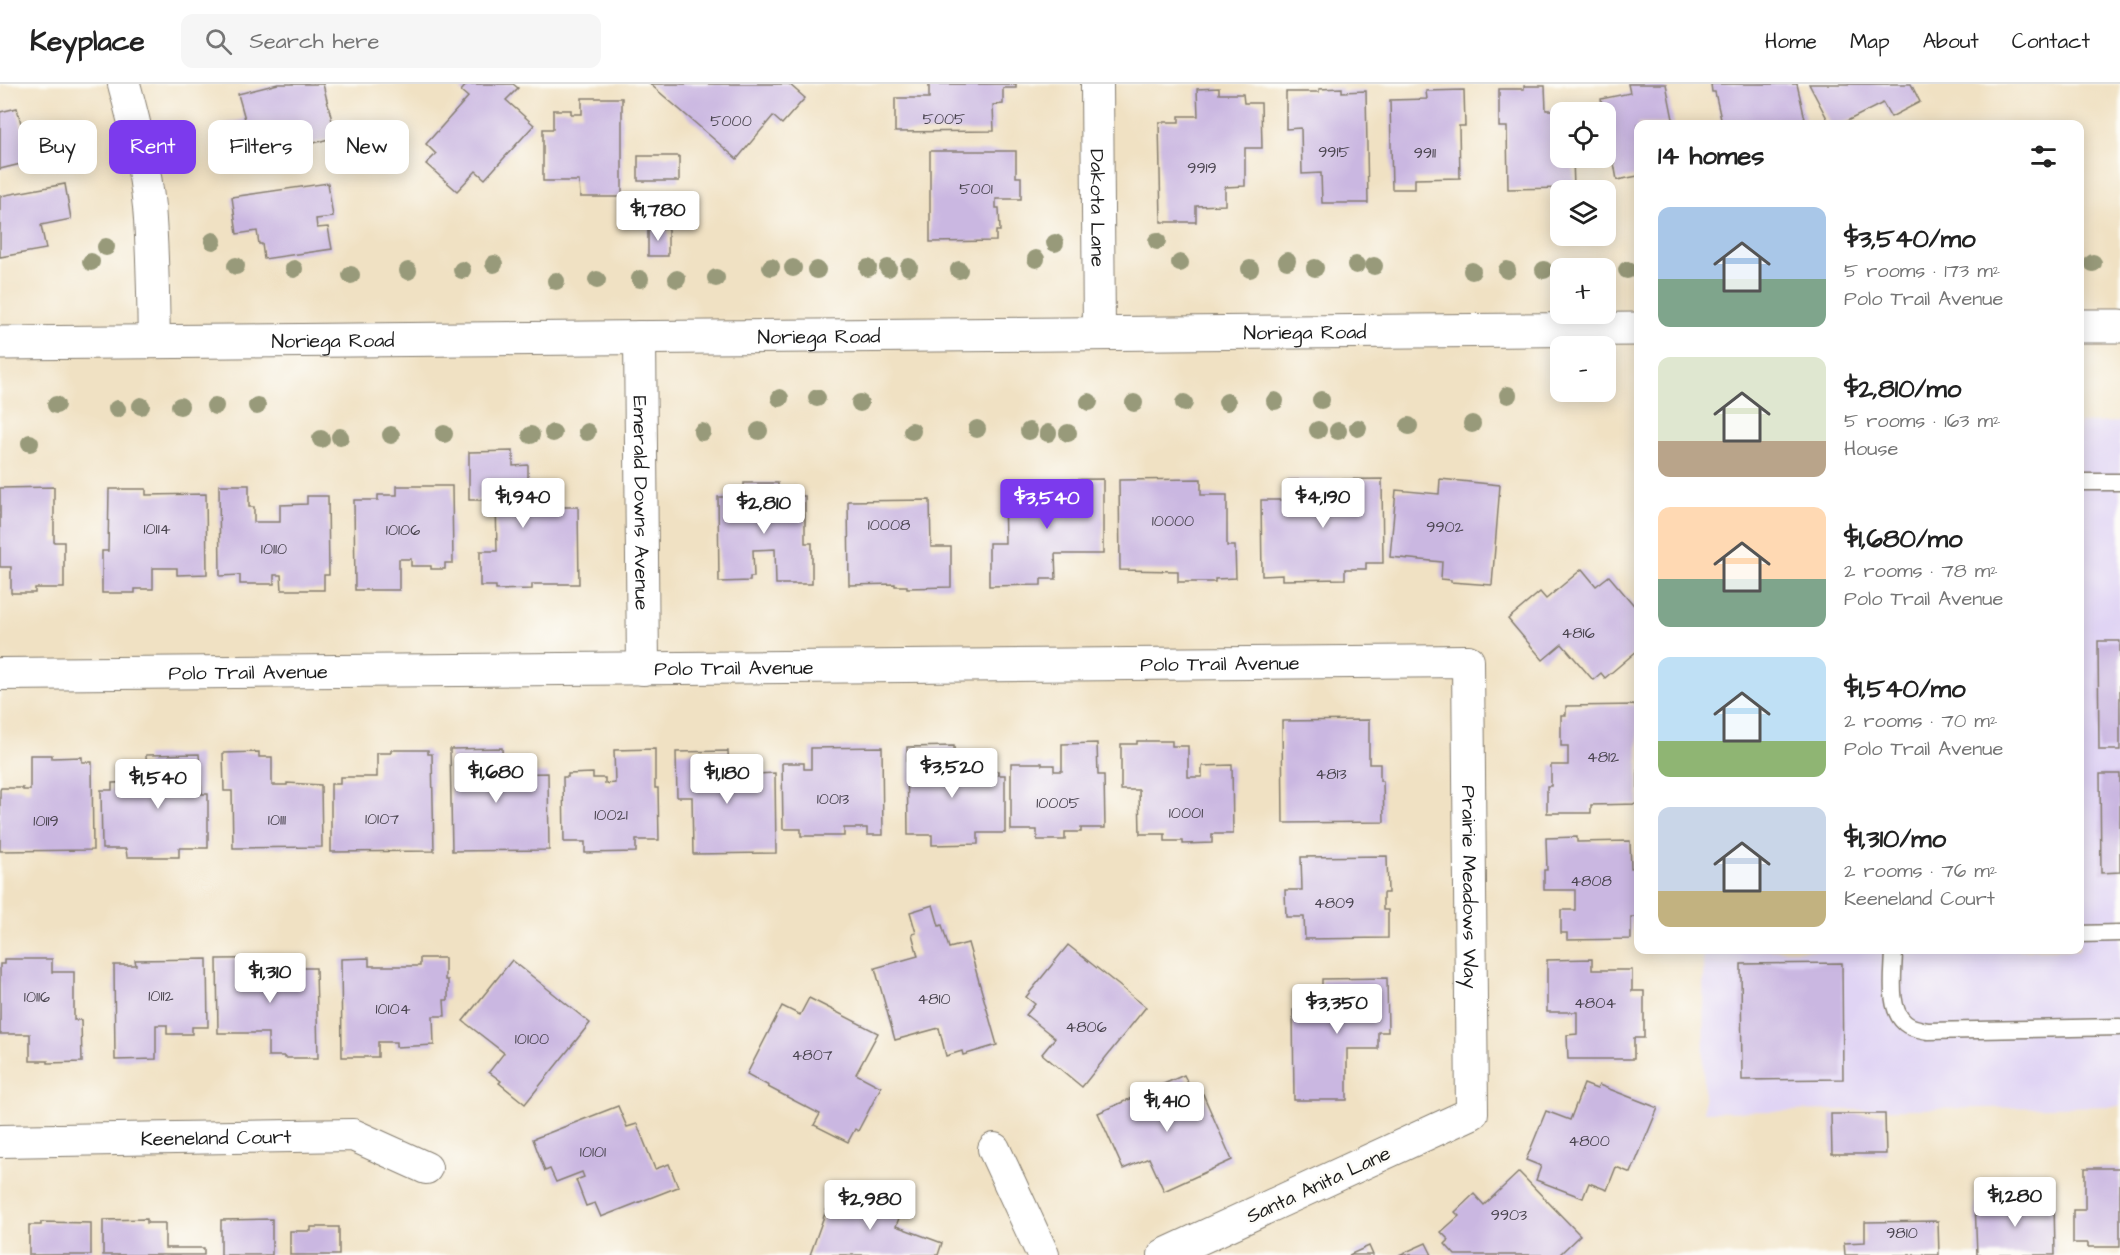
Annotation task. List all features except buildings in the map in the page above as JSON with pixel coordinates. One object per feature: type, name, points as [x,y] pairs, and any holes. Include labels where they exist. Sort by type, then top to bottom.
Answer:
[{"type":"street","points":[[124,84],[137,131],[148,206],[154,342]]},
{"type":"street","name":"Dakota Lane","points":[[1097,84],[1100,333]]},
{"type":"street","points":[[2084,326],[2120,326]]},
{"type":"street","name":"Noriega Road","points":[[0,343],[1634,329]]},
{"type":"street","name":"Emerald Downs Avenue","points":[[640,337],[643,669]]},
{"type":"street","name":"Polo Trail Avenue","points":[[0,674],[1468,661]]},
{"type":"street","name":"Prairie Meadows Way","points":[[1468,661],[1472,1113]]},
{"type":"street","name":"Santa Anita Lane","points":[[1164,1255],[1472,1113]]},
{"type":"street","name":"Keeneland Court","points":[[0,1141],[353,1135],[426,1168]]},
{"type":"street","points":[[994,1149],[1043,1255]]},
{"type":"lane","points":[[2084,482],[2120,482]]},
{"type":"lane","points":[[2084,933],[2120,933]]},
{"type":"lane","points":[[1894,954],[1895,1002],[1898,1014],[1912,1028],[1928,1031],[2120,1027]]},
{"type":"shaded area","points":[[2120,422],[2120,1106],[1704,1112],[1703,954],[2084,954],[2084,423]]}]
